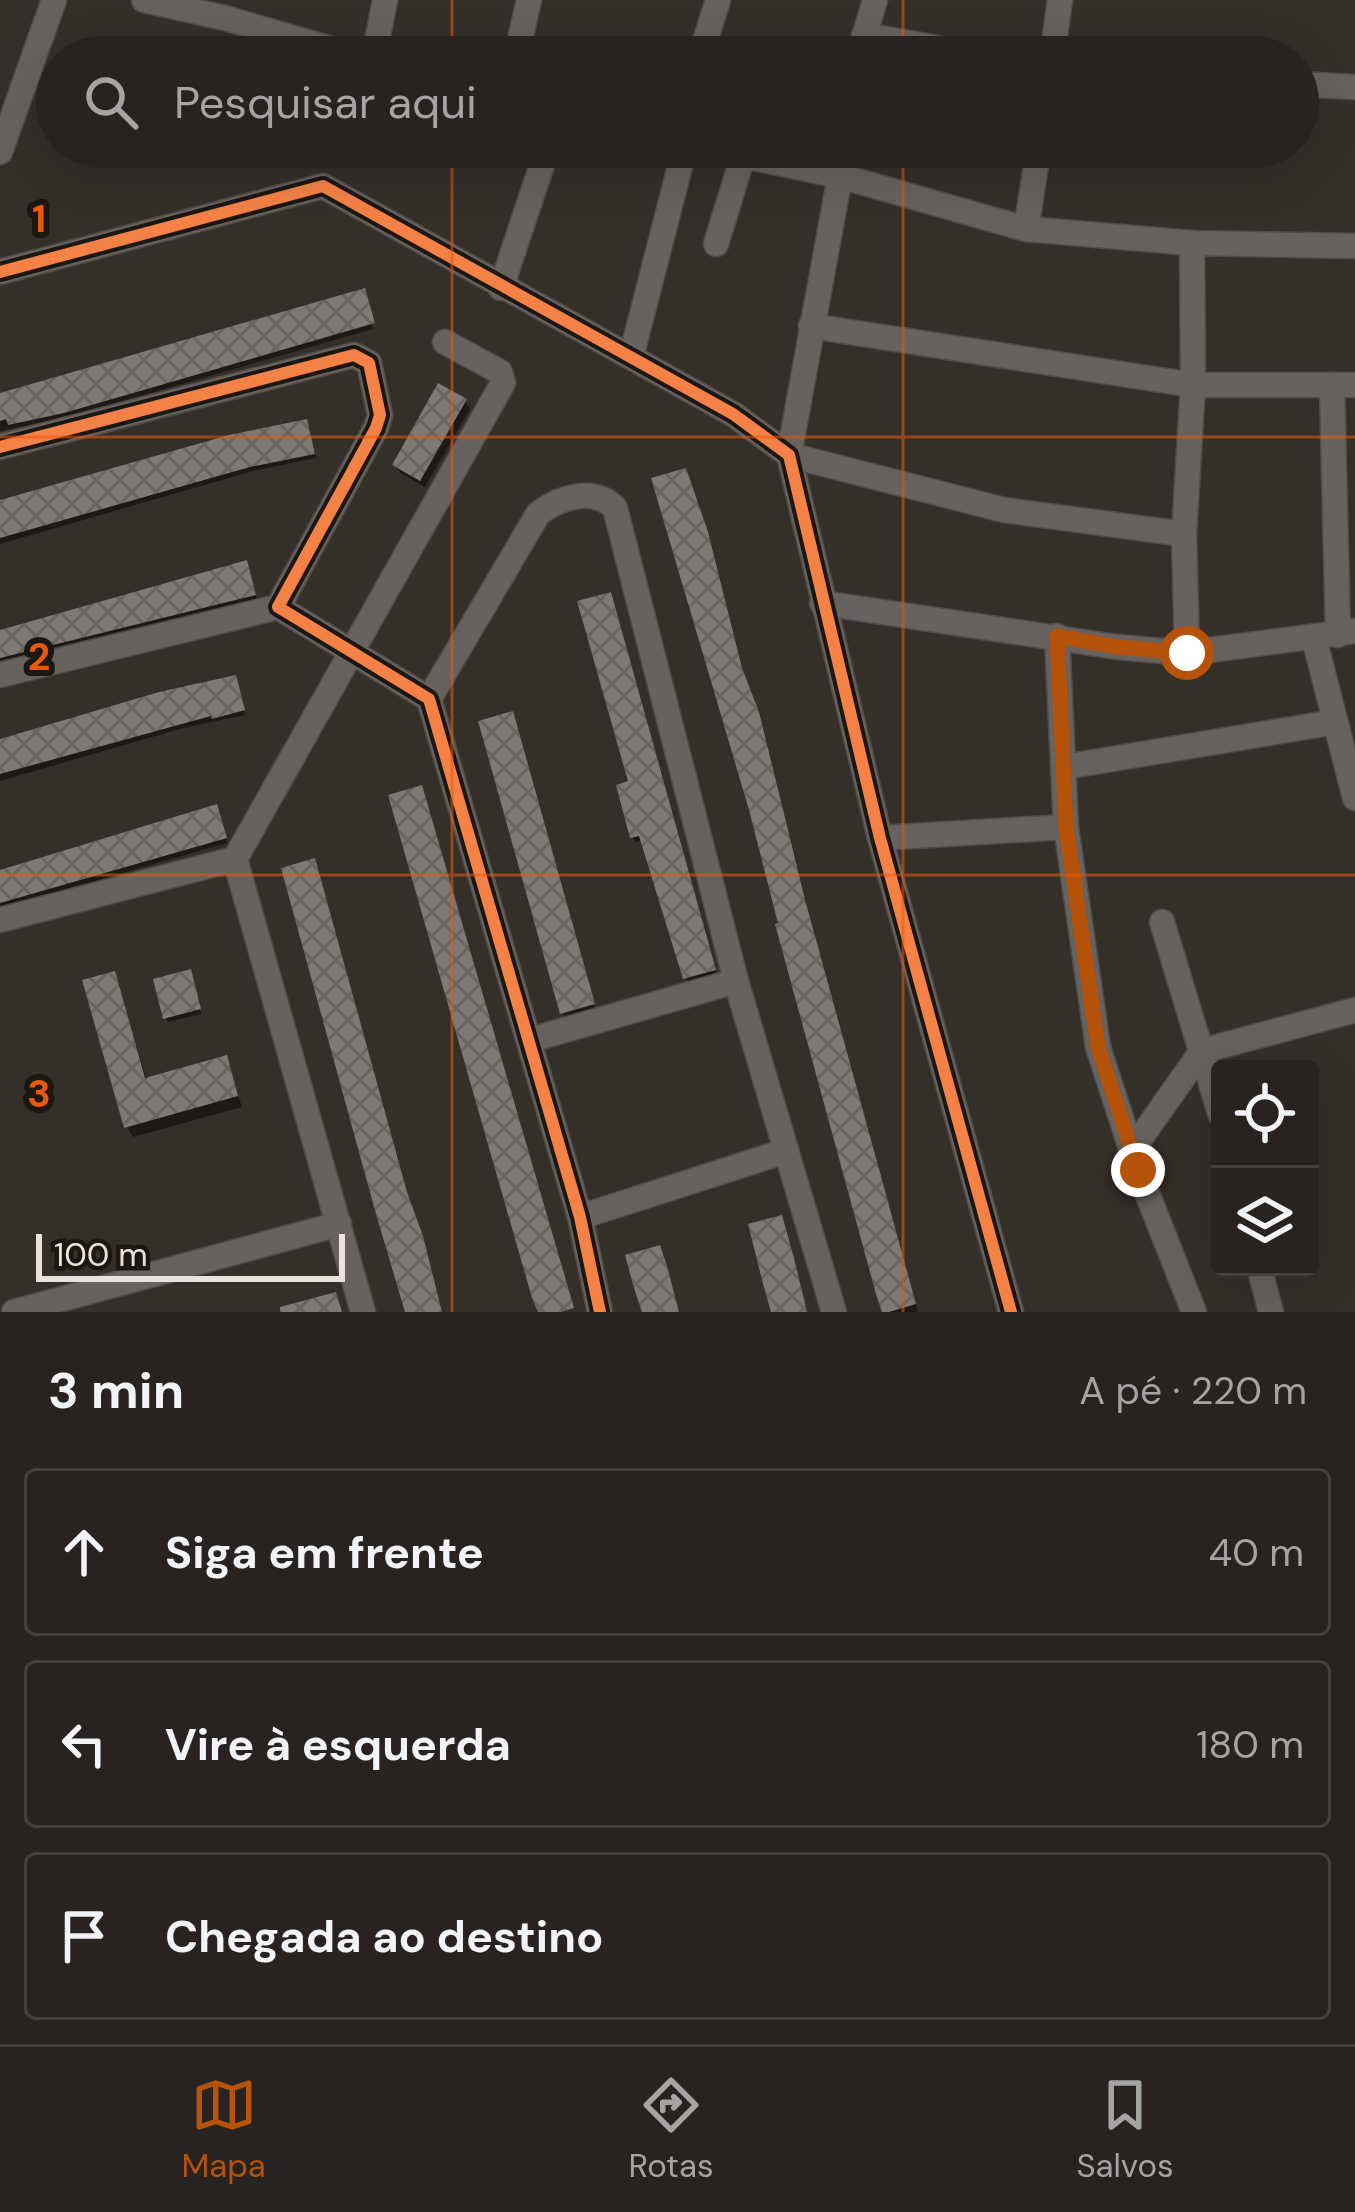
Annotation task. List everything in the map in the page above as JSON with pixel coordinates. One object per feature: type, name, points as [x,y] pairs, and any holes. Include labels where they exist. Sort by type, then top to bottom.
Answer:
[{"type":"street","points":[[41,36],[54,0]]},
{"type":"street","points":[[144,0],[227,9],[301,36]]},
{"type":"street","points":[[378,36],[385,0]]},
{"type":"street","points":[[520,36],[529,0]]},
{"type":"street","points":[[707,36],[718,0]]},
{"type":"street","points":[[864,36],[875,0]]},
{"type":"street","points":[[1055,36],[1060,0]]},
{"type":"street","points":[[0,152],[36,51]]},
{"type":"street","points":[[1319,85],[1355,87]]},
{"type":"street","points":[[501,288],[541,168]]},
{"type":"street","points":[[631,358],[681,168]]},
{"type":"street","points":[[716,244],[738,168]]},
{"type":"street","points":[[803,168],[1026,229],[1192,243],[1355,246]]},
{"type":"street","points":[[833,168],[789,455],[880,838],[1011,1312]]},
{"type":"street","points":[[1026,229],[1036,168]]},
{"type":"street","points":[[0,272],[323,186],[733,414],[789,455],[1004,510],[1184,534]]},
{"type":"street","points":[[1187,653],[1184,534],[1193,385],[1192,243]]},
{"type":"street","points":[[811,326],[1193,385],[1343,385],[1335,722],[1355,798]]},
{"type":"street","points":[[0,920],[235,859],[503,383],[500,372],[445,342]]},
{"type":"street","points":[[0,447],[354,355],[363,358],[369,363],[380,416],[376,428],[278,607]]},
{"type":"street","points":[[429,699],[538,514],[548,506],[593,493],[605,498],[615,508],[736,981],[834,1312]]},
{"type":"street","points":[[822,602],[1117,647],[1187,653],[1336,635]]},
{"type":"street","points":[[0,675],[278,607],[429,699],[580,1216],[600,1312]]},
{"type":"street","points":[[1057,636],[1066,827],[1098,1047],[1194,1312]]},
{"type":"street","points":[[1064,767],[1335,722]]},
{"type":"street","points":[[880,838],[1066,827]]},
{"type":"street","points":[[235,859],[363,1312]]},
{"type":"street","points":[[1162,922],[1211,1082]]},
{"type":"street","points":[[530,1040],[736,981]]},
{"type":"street","points":[[1132,1150],[1202,1051],[1355,1010]]},
{"type":"street","points":[[580,1216],[785,1151]]},
{"type":"street","points":[[14,1312],[339,1224]]},
{"type":"street","points":[[1261,1276],[1270,1312]]},
{"type":"building","points":[[365,288],[375,323],[64,413],[8,425],[6,419],[0,421],[0,393]]},
{"type":"building","points":[[438,383],[467,399],[420,481],[392,465]]},
{"type":"building","points":[[307,419],[315,454],[250,467],[0,538],[0,500],[229,435]]},
{"type":"building","points":[[686,468],[708,532],[742,668],[759,712],[916,1304],[889,1312],[882,1312],[876,1294],[775,924],[749,810],[651,478]]},
{"type":"building","points":[[247,560],[256,595],[0,658],[0,630]]},
{"type":"building","points":[[611,592],[716,970],[683,979],[639,836],[630,838],[616,785],[628,781],[577,601]]},
{"type":"building","points":[[236,675],[245,710],[0,774],[0,739],[159,692]]},
{"type":"building","points":[[513,711],[595,1004],[560,1014],[478,721]]},
{"type":"building","points":[[422,785],[574,1308],[561,1312],[538,1312],[532,1298],[388,795]]},
{"type":"building","points":[[217,804],[227,838],[0,903],[0,870]]},
{"type":"building","points":[[315,858],[442,1312],[405,1312],[376,1214],[281,868]]},
{"type":"building","points":[[191,969],[201,1009],[163,1019],[153,979]]},
{"type":"building","points":[[115,971],[145,1078],[227,1055],[238,1096],[124,1128],[82,980]]},
{"type":"building","points":[[782,1215],[807,1312],[771,1312],[762,1280],[748,1224]]},
{"type":"building","points":[[660,1245],[679,1312],[642,1312],[634,1288],[625,1255]]},
{"type":"building","points":[[336,1292],[342,1312],[280,1312],[280,1307]]},
{"type":"cycle path","points":[[0,272],[323,186],[733,414],[789,455],[880,838],[1011,1312]]},
{"type":"cycle path","points":[[0,447],[354,355],[369,363],[380,415],[376,428],[278,607],[429,699],[580,1217],[600,1312]]},
{"type":"route","points":[[1138,1170],[1098,1047],[1066,827],[1057,636],[1187,653]]}]
